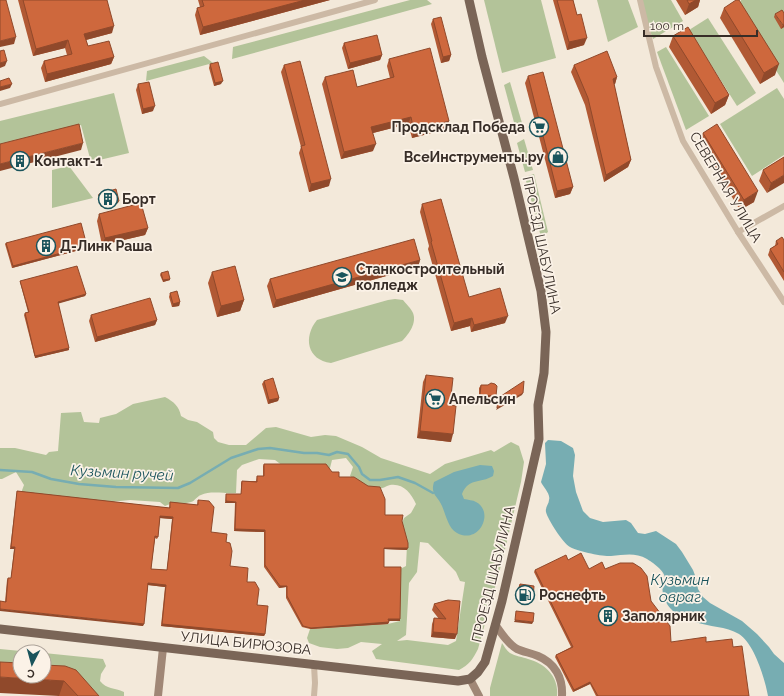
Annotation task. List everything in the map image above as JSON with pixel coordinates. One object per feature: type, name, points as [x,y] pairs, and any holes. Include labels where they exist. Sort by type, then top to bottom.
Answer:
[{"type":"main road","name":"ПРОЕЗД ШАБУЛИНА","points":[[469,0],[541,291],[546,332],[544,373],[538,405],[539,439],[496,626],[485,662],[478,672],[470,679]]},
{"type":"main road","points":[[496,626],[517,649],[547,660],[555,668],[561,681],[562,696]]},
{"type":"main road","name":"УЛИЦА БИРЮЗОВА","points":[[0,629],[458,681],[470,679]]},
{"type":"main road","points":[[158,696],[163,648]]},
{"type":"main road","points":[[470,679],[479,696]]},
{"type":"street","points":[[0,104],[375,0]]},
{"type":"street","name":"СЕВЕРНАЯ УЛИЦА","points":[[640,0],[656,67],[683,141],[738,232],[784,302]]},
{"type":"street","points":[[738,232],[784,206]]},
{"type":"street","points":[[314,665],[314,696]]},
{"type":"green space","points":[[410,0],[427,0],[432,4],[232,59],[233,47]]},
{"type":"green space","points":[[484,0],[541,0],[556,58],[502,73]]},
{"type":"green space","points":[[597,0],[628,0],[638,27],[608,42]]},
{"type":"green space","points":[[638,0],[671,0],[683,21],[653,39]]},
{"type":"green space","points":[[741,0],[784,0],[784,83],[738,10]]},
{"type":"green space","points":[[708,18],[756,93],[737,106],[689,30]]},
{"type":"green space","points":[[666,47],[709,116],[686,130],[657,52]]},
{"type":"green space","points":[[204,56],[213,63],[146,81],[147,71]]},
{"type":"green space","points":[[510,82],[522,123],[515,126],[504,85]]},
{"type":"green space","points":[[777,88],[784,99],[784,155],[752,176],[720,124]]},
{"type":"green space","points":[[114,93],[129,153],[91,162],[81,125],[0,144],[0,121]]},
{"type":"green space","points":[[524,139],[533,170],[525,172],[517,143]]},
{"type":"green space","points":[[69,166],[93,198],[52,208],[52,170]]},
{"type":"green space","points":[[534,174],[548,232],[541,237],[525,177]]},
{"type":"green space","points":[[395,299],[403,300],[411,309],[414,317],[412,328],[402,341],[331,363],[323,361],[312,353],[309,340],[310,333],[317,320]]},
{"type":"green space","points":[[165,397],[176,405],[181,416],[188,420],[197,422],[213,432],[214,438],[218,442],[229,445],[246,445],[266,428],[276,427],[311,437],[325,435],[336,436],[362,447],[381,458],[430,474],[445,464],[491,450],[494,452],[511,442],[519,446],[524,462],[521,482],[503,558],[478,649],[472,659],[468,664],[459,670],[376,659],[372,651],[382,644],[361,642],[348,648],[337,649],[320,647],[309,643],[307,638],[310,629],[388,624],[400,621],[400,569],[406,566],[407,545],[402,523],[404,518],[411,513],[416,504],[412,496],[403,487],[390,485],[378,489],[366,487],[359,483],[350,476],[353,467],[346,458],[332,460],[330,468],[328,469],[283,466],[275,460],[259,459],[242,465],[237,470],[236,493],[214,492],[200,496],[191,502],[165,506],[160,502],[130,500],[109,502],[21,493],[24,485],[16,472],[0,479],[0,448],[15,448],[46,455],[49,452],[58,451],[61,413],[81,412],[84,422],[99,423],[100,418],[116,414],[133,404]],"holes":[[[420,542],[428,543],[456,572],[460,581],[465,582],[456,641],[448,645],[407,640],[397,641],[406,635],[409,583],[417,572]]]},
{"type":"green space","points":[[502,643],[510,653],[534,661],[546,668],[556,683],[557,696],[490,696],[490,688]]},
{"type":"green space","points":[[0,649],[12,650],[12,676],[0,675]]},
{"type":"green space","points":[[52,654],[103,659],[106,666],[101,674],[100,681],[108,687],[124,692],[124,696],[93,696],[78,679],[52,677]]},
{"type":"water","name":"Кузьмин овраг","points":[[548,440],[561,441],[573,448],[575,455],[573,476],[576,492],[583,511],[590,518],[603,522],[626,520],[631,523],[638,533],[645,534],[656,531],[676,544],[693,570],[698,589],[703,597],[710,603],[742,621],[757,634],[784,663],[784,696],[768,696],[754,653],[739,634],[729,629],[700,624],[679,615],[671,609],[665,601],[663,594],[663,583],[665,579],[663,572],[652,562],[638,555],[602,556],[578,550],[567,545],[556,531],[546,512],[549,495],[541,482],[546,464],[545,443]]},
{"type":"water","points":[[480,465],[492,466],[494,471],[493,476],[471,483],[462,494],[464,499],[475,501],[482,507],[484,519],[482,526],[478,531],[472,535],[465,536],[457,533],[451,528],[434,493],[433,486],[434,482],[454,472]]},
{"type":"building","points":[[0,0],[6,0],[16,37],[0,41]]},
{"type":"building","points":[[23,0],[107,0],[114,26],[84,34],[88,46],[109,41],[114,57],[47,74],[44,61],[72,54],[68,40],[36,49]]},
{"type":"building","points":[[202,0],[305,0],[203,27],[197,8],[204,6]]},
{"type":"building","points":[[557,0],[573,0],[577,15],[581,14],[587,38],[569,42]]},
{"type":"building","points":[[687,0],[696,0],[689,4]]},
{"type":"building","points":[[736,0],[739,0],[779,64],[764,73],[724,8]]},
{"type":"building","points":[[782,10],[784,13],[784,25],[775,14]]},
{"type":"building","points":[[441,17],[451,55],[443,57],[433,19]]},
{"type":"building","points":[[688,27],[729,95],[715,103],[673,36]]},
{"type":"building","points":[[377,35],[382,55],[350,63],[344,43]]},
{"type":"building","points":[[430,48],[449,121],[414,131],[411,117],[371,127],[376,144],[344,152],[325,77],[353,70],[357,87],[394,77],[389,59]]},
{"type":"building","points":[[4,50],[7,61],[0,63],[0,51]]},
{"type":"building","points":[[607,51],[617,77],[613,79],[631,160],[606,175],[588,98],[574,65]]},
{"type":"building","points":[[300,61],[331,179],[311,184],[301,146],[305,145],[284,65]]},
{"type":"building","points":[[218,62],[223,81],[215,83],[210,64]]},
{"type":"building","points":[[543,72],[573,187],[557,191],[528,76]]},
{"type":"building","points":[[9,78],[12,84],[0,87],[0,81]]},
{"type":"building","points":[[149,82],[155,106],[143,109],[138,84]]},
{"type":"building","name":"Контакт-1","points":[[79,124],[83,143],[0,164],[0,144]]},
{"type":"building","points":[[717,124],[758,191],[744,200],[703,133]]},
{"type":"building","points":[[784,157],[784,175],[771,183],[763,170]]},
{"type":"building","name":"Борт","points":[[116,189],[119,201],[102,205],[99,194]]},
{"type":"building","points":[[441,199],[469,297],[500,288],[508,316],[474,325],[472,318],[454,323],[422,204]]},
{"type":"building","name":"Д-Линк Раша","points":[[141,203],[148,228],[105,238],[99,214]]},
{"type":"building","name":"Д-Линк Раша","points":[[81,223],[87,246],[13,266],[6,243]]},
{"type":"building","points":[[782,237],[784,240],[784,272],[770,249],[778,244],[776,241]]},
{"type":"building","points":[[414,239],[420,260],[276,300],[270,279]]},
{"type":"building","points":[[77,266],[86,294],[58,302],[69,348],[35,356],[25,313],[29,312],[20,281]]},
{"type":"building","points":[[235,266],[244,300],[221,306],[212,272]]},
{"type":"building","points":[[168,271],[170,279],[163,280],[161,273]]},
{"type":"building","points":[[177,291],[180,302],[173,304],[170,293]]},
{"type":"building","points":[[150,298],[157,320],[97,337],[91,315]]},
{"type":"building","name":"Апельсин","points":[[426,375],[453,378],[450,405],[456,406],[453,434],[420,431]]},
{"type":"building","points":[[273,378],[279,398],[269,400],[264,381]]},
{"type":"building","points":[[524,381],[523,393],[497,408],[498,398]]},
{"type":"building","points":[[491,383],[497,386],[496,396],[480,395],[481,385],[488,385]]},
{"type":"building","points":[[264,464],[326,464],[332,472],[339,472],[339,477],[354,477],[368,486],[380,487],[385,499],[385,515],[403,515],[402,521],[408,543],[408,548],[384,548],[384,567],[401,567],[400,619],[388,619],[389,622],[311,628],[303,626],[287,596],[287,586],[280,586],[265,565],[265,530],[235,529],[236,502],[226,501],[226,494],[241,494],[242,481],[257,482],[257,476],[264,476]]},
{"type":"building","points":[[17,491],[170,508],[170,502],[198,505],[198,500],[209,501],[214,507],[211,532],[227,534],[226,542],[230,543],[232,551],[230,566],[248,568],[247,582],[255,582],[259,589],[257,605],[268,606],[265,634],[162,624],[166,585],[148,583],[144,624],[0,609],[0,601],[6,602],[8,578],[11,578],[15,547],[11,547]],"holes":[[[160,516],[173,517],[167,570],[151,569],[155,536],[158,537]]]},
{"type":"building","name":"Заполярник","points":[[581,553],[589,569],[602,562],[605,569],[620,563],[633,563],[641,568],[647,576],[651,601],[670,626],[671,642],[706,637],[706,642],[732,639],[733,647],[742,646],[749,696],[598,696],[590,682],[574,690],[556,655],[573,647],[535,570],[566,555],[568,560]]},
{"type":"building","name":"Роснефть","points":[[520,584],[534,586],[533,599],[518,597]]},
{"type":"building","points":[[448,600],[460,601],[457,634],[433,632],[434,618],[446,619],[434,604]]},
{"type":"building","points":[[516,611],[534,613],[533,622],[515,620]]},
{"type":"building","points":[[0,662],[12,663],[12,678],[0,677]]},
{"type":"building","points":[[52,665],[65,666],[76,670],[99,696],[78,696],[64,681],[52,680]]},
{"type":"waterway","name":"Кузьмин ручей","points":[[0,470],[32,472],[51,479],[79,484],[116,487],[178,488],[190,483],[231,458],[258,449],[270,448],[329,455],[337,452],[348,454],[359,467],[362,474],[370,480],[398,477],[415,483],[433,493]]},
{"type":"place","name":"Продсклад Победа","points":[[539,127]]},
{"type":"place","name":"ВсеИнструменты.ру","points":[[558,157]]},
{"type":"place","name":"Контакт-1","points":[[20,161]]},
{"type":"place","name":"Борт","points":[[108,199]]},
{"type":"place","name":"Д-Линк Раша","points":[[46,246]]},
{"type":"place","name":"Станкостроительный колледж","points":[[342,277]]},
{"type":"place","name":"Апельсин","points":[[435,399]]},
{"type":"place","name":"Роснефть","points":[[525,595]]},
{"type":"place","name":"Заполярник","points":[[608,616]]}]
